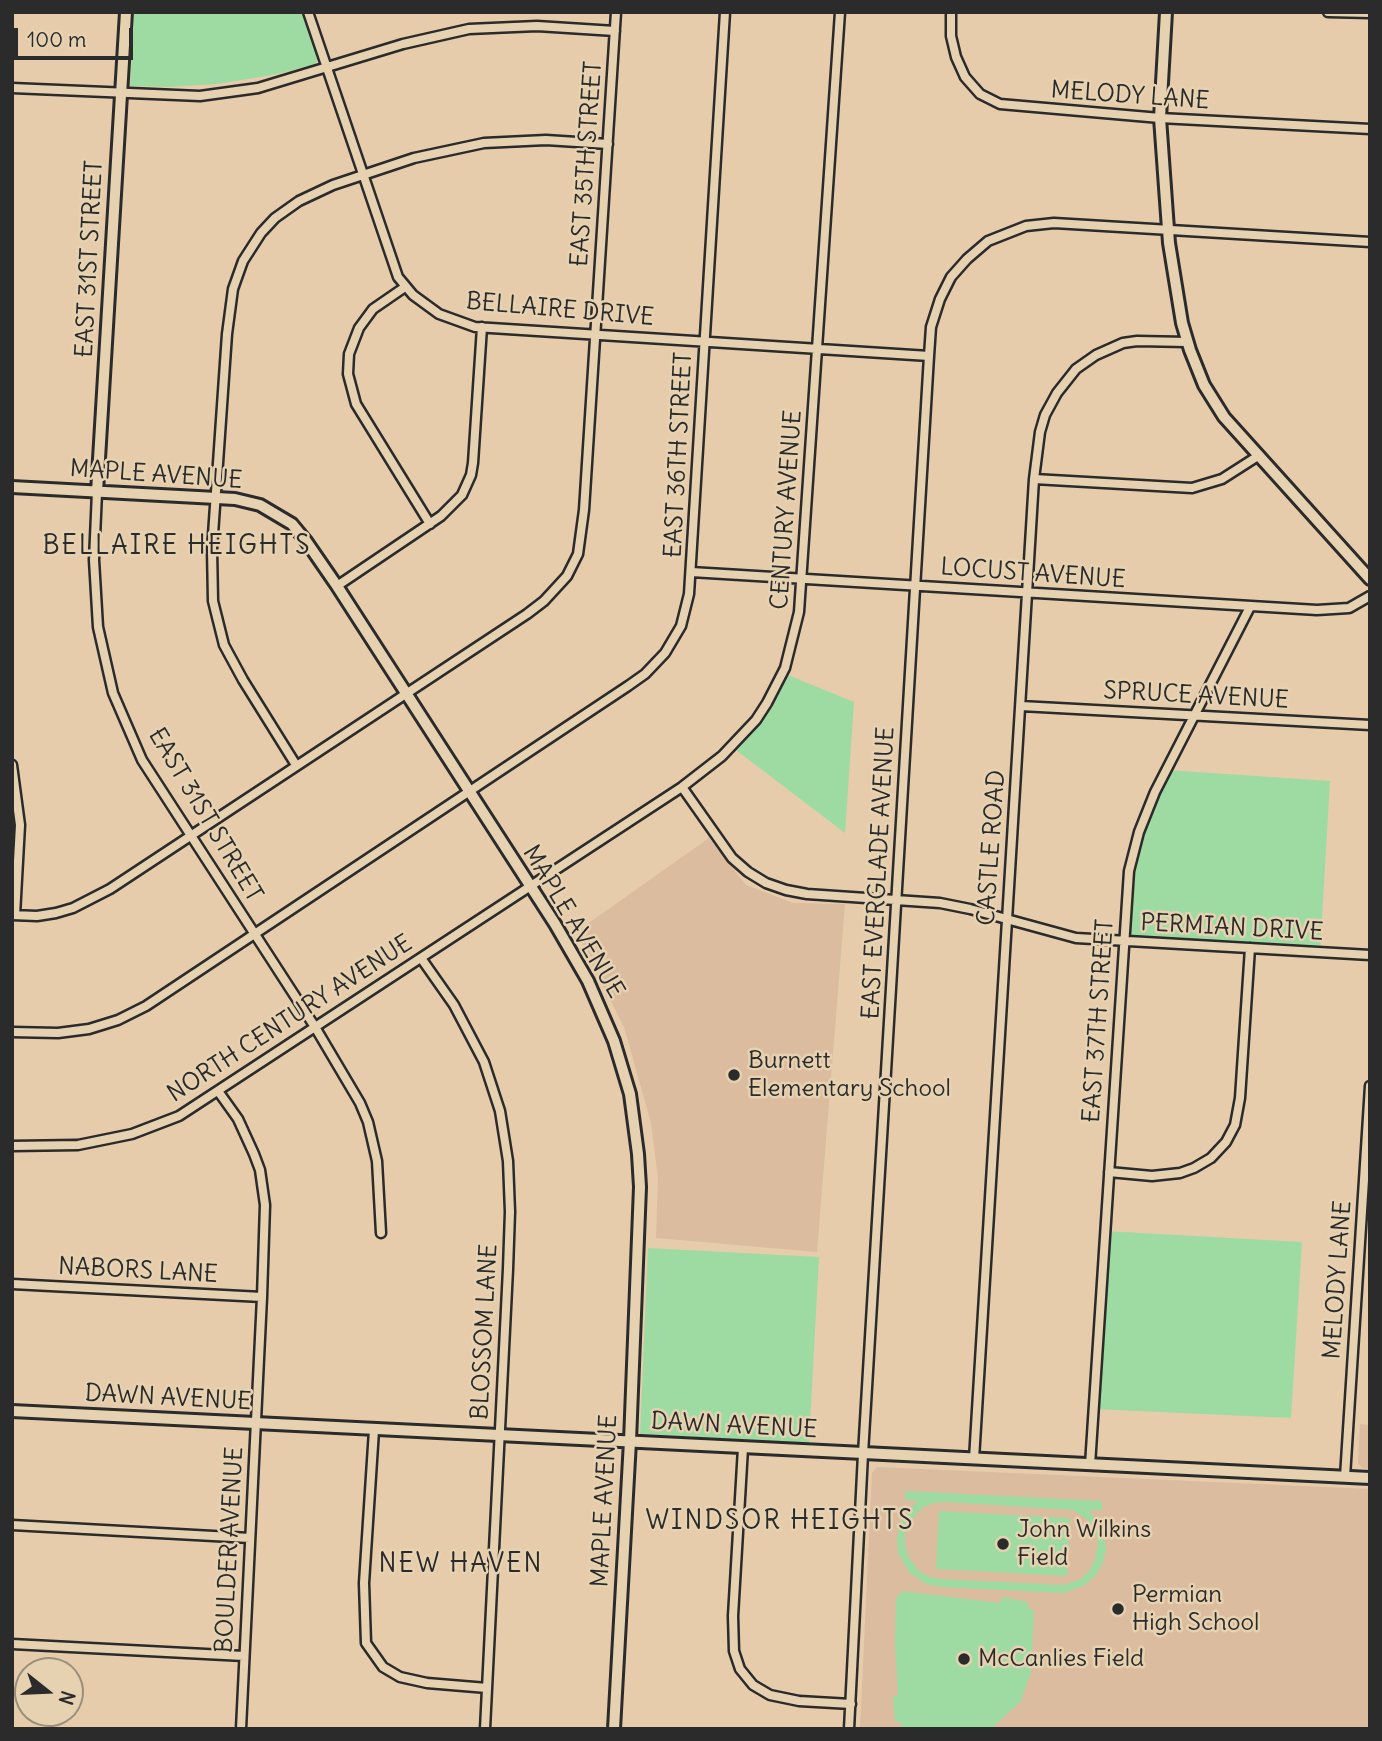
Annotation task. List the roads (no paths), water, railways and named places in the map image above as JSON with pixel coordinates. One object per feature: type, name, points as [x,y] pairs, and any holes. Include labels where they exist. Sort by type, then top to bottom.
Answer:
[{"type":"street","name":"EAST 31ST STREET","points":[[126,12],[97,492],[94,560],[98,627],[113,693],[142,760],[315,1027],[354,1092],[368,1122],[377,1161],[381,1233]]},
{"type":"street","name":"BELLAIRE DRIVE","points":[[308,12],[393,263],[404,287],[439,314],[458,322],[482,327],[929,356]]},
{"type":"street","name":"EAST 35TH STREET","points":[[14,915],[56,913],[91,900],[527,614],[555,590],[574,565],[581,540],[584,510],[616,12]]},
{"type":"street","name":"EAST 36TH STREET","points":[[12,1032],[58,1033],[89,1029],[118,1020],[146,1006],[628,686],[657,663],[673,641],[681,625],[689,594],[691,572],[725,12]]},
{"type":"street","name":"CENTURY AVENUE","points":[[530,886],[682,787],[732,747],[767,704],[792,649],[803,579],[840,12]]},
{"type":"street","name":"MELODY LANE","points":[[951,12],[951,36],[960,67],[972,86],[990,100],[1012,107],[1370,129]]},
{"type":"street","points":[[1166,12],[1160,118],[1168,231],[1187,342],[1204,385],[1224,417],[1370,579]]},
{"type":"street","points":[[1328,12],[1370,13]]},
{"type":"street","points":[[12,88],[200,96],[258,88],[403,44],[469,29],[537,26],[615,31]]},
{"type":"street","points":[[296,765],[224,645],[213,601],[211,570],[228,324],[233,289],[243,261],[261,233],[288,208],[314,193],[414,158],[484,143],[546,140],[608,144]]},
{"type":"street","name":"EAST EVERGLADE AVENUE","points":[[849,1729],[929,356],[931,327],[940,299],[951,277],[988,241],[1026,226],[1054,223],[1370,242]]},
{"type":"street","points":[[404,287],[373,309],[359,328],[349,354],[348,373],[356,404],[430,524]]},
{"type":"street","points":[[337,586],[457,503],[471,475],[482,327]]},
{"type":"street","name":"CASTLE ROAD","points":[[974,1459],[1037,450],[1045,415],[1057,393],[1076,369],[1096,355],[1123,344],[1148,340],[1187,342]]},
{"type":"street","points":[[1034,479],[1192,488],[1222,479],[1258,456]]},
{"type":"street","name":"MAPLE AVENUE","points":[[12,487],[252,502],[282,517],[306,541],[337,586],[574,955],[604,1013],[622,1065],[631,1104],[638,1154],[639,1225],[614,1729]]},
{"type":"street","name":"LOCUST AVENUE","points":[[691,572],[1250,607],[1338,610],[1356,606],[1370,596]]},
{"type":"street","name":"EAST 37TH STREET","points":[[1090,1465],[1129,871],[1139,832],[1155,792],[1250,607]]},
{"type":"street","name":"SPRUCE AVENUE","points":[[1020,706],[1370,725]]},
{"type":"street","points":[[12,765],[20,825],[14,915]]},
{"type":"street","name":"PERMIAN DRIVE","points":[[682,787],[732,858],[766,883],[786,890],[807,894],[940,903],[970,908],[1076,938],[1370,955]]},
{"type":"street","name":"NORTH CENTURY AVENUE","points":[[12,1146],[78,1145],[132,1134],[179,1116],[530,886]]},
{"type":"street","points":[[1109,1172],[1152,1175],[1180,1173],[1211,1158],[1226,1142],[1235,1125],[1240,1098],[1250,948]]},
{"type":"street","name":"BLOSSOM LANE","points":[[421,958],[443,988],[473,1039],[492,1086],[505,1134],[510,1183],[485,1729]]},
{"type":"street","name":"MELODY LANE","points":[[1345,1477],[1370,1086]]},
{"type":"street","name":"BOULDER AVENUE","points":[[218,1091],[238,1119],[260,1170],[265,1216],[241,1729]]},
{"type":"street","name":"NABORS LANE","points":[[12,1284],[262,1297]]},
{"type":"street","name":"DAWN AVENUE","points":[[12,1411],[1370,1478]]},
{"type":"street","points":[[374,1430],[365,1583],[366,1643],[383,1667],[400,1677],[427,1683],[486,1688]]},
{"type":"street","points":[[744,1448],[733,1636],[740,1669],[753,1685],[770,1695],[799,1701],[851,1704]]},
{"type":"street","points":[[12,1525],[250,1538]]},
{"type":"street","points":[[12,1644],[244,1656]]},
{"type":"place","name":"Burnett Elementary School","points":[[734,1075]]},
{"type":"place","name":"John Wilkins Field","points":[[1003,1544]]},
{"type":"place","name":"Permian High School","points":[[1118,1609]]},
{"type":"place","name":"McCanlies Field","points":[[964,1659]]},
{"type":"district","name":"BELLAIRE HEIGHTS","points":[[177,547]]},
{"type":"district","name":"WINDSOR HEIGHTS","points":[[780,1522]]},
{"type":"district","name":"NEW HAVEN","points":[[461,1565]]}]
